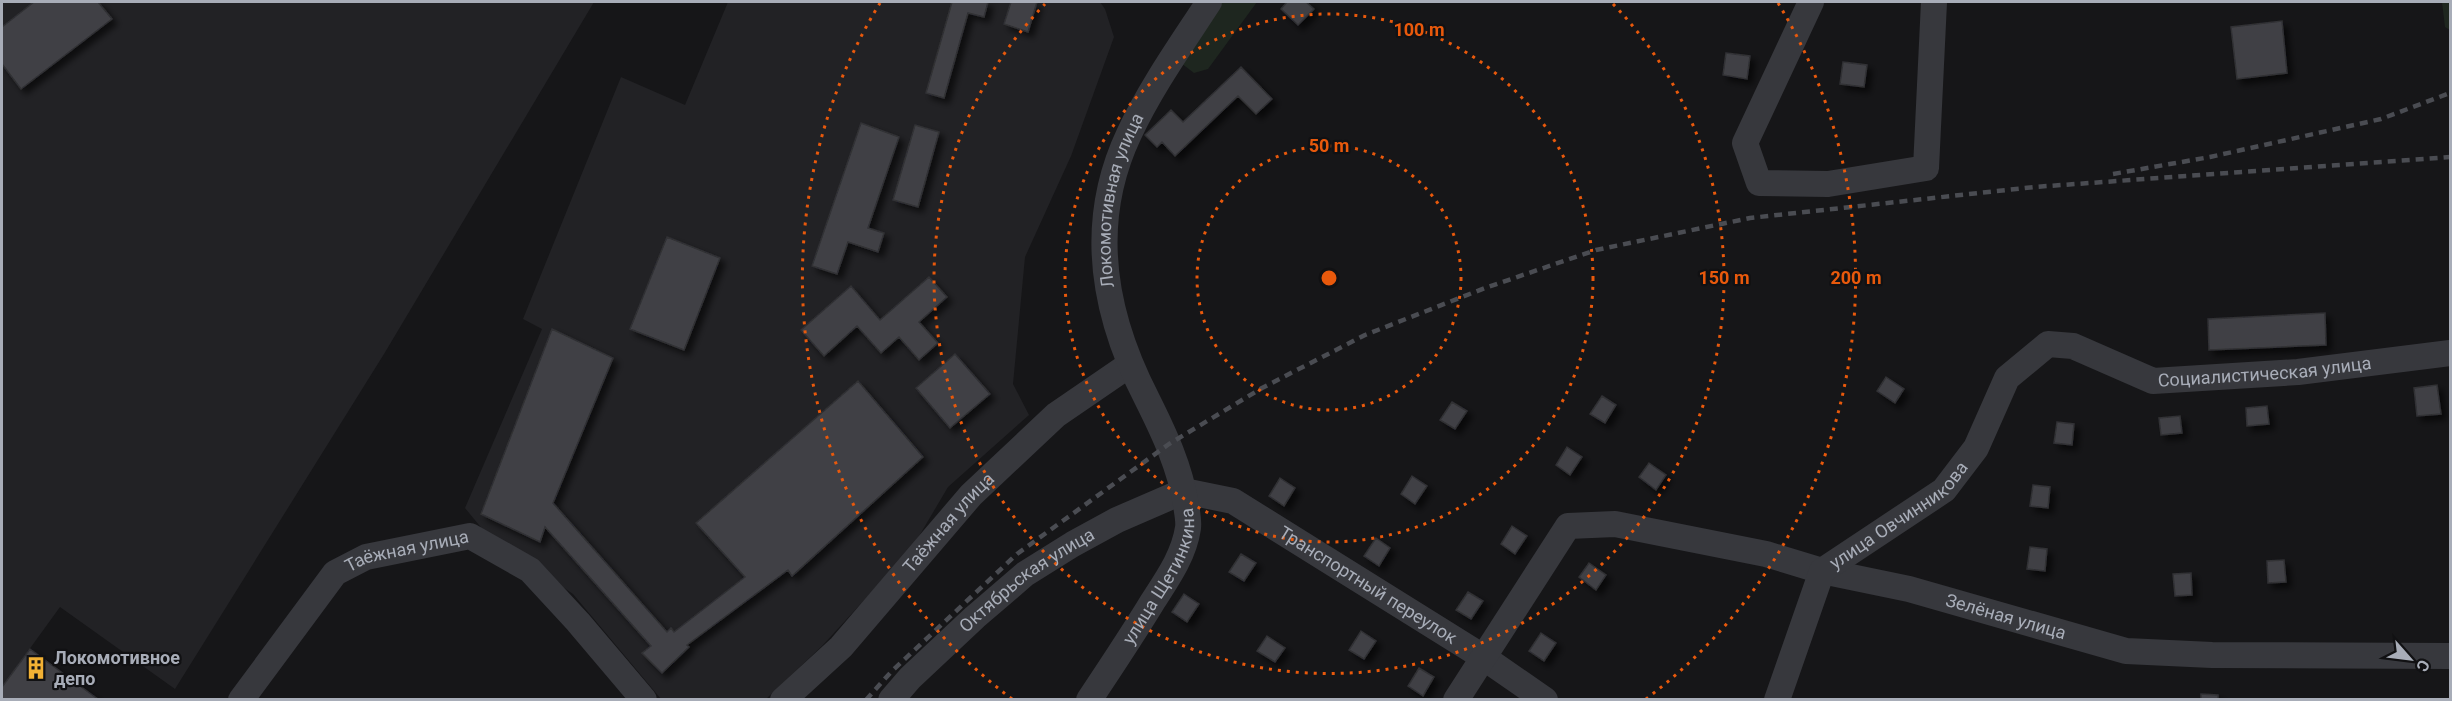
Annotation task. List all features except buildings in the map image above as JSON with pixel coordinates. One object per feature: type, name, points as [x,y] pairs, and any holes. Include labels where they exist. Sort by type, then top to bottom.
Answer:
[{"type":"street","name":"Локомотивная улица","points":[[1169,444],[1129,365],[1115,324],[1103,254],[1105,218],[1113,179],[1134,125],[1209,2]]},
{"type":"street","points":[[1810,2],[1745,143],[1759,183],[1828,184],[1926,168],[1934,2]]},
{"type":"street","name":"Социалистическая улица","points":[[2048,344],[2073,346],[2153,381],[2298,372],[2451,353]]},
{"type":"street","name":"улица Овчинникова","points":[[1777,699],[1822,571],[1944,490],[1976,448],[2007,378],[2048,344]]},
{"type":"street","name":"Таёжная улица","points":[[783,699],[841,647],[971,495],[1056,415],[1129,365]]},
{"type":"street","name":"улица Щетинкина","points":[[1089,699],[1179,560],[1189,526],[1184,491],[1169,444]]},
{"type":"street","name":"Транспортный переулок","points":[[1184,491],[1233,501],[1483,657],[1545,699]]},
{"type":"street","name":"Октябрьская улица","points":[[891,699],[975,616],[1025,574],[1072,544],[1117,520],[1184,491]]},
{"type":"street","name":"Зелёная улица","points":[[1483,657],[1568,526],[1615,524],[1766,555],[1822,571],[1909,589],[2126,651],[2211,656],[2451,656]]},
{"type":"street","name":"Таёжная улица","points":[[241,699],[335,573],[366,557],[470,536],[530,570],[644,699]]},
{"type":"street","points":[[1456,699],[1483,657]]},
{"type":"shaded area","points":[[2,2],[594,2],[384,354],[175,689],[60,607],[2,687]]},
{"type":"shaded area","points":[[728,2],[1100,2],[1105,9],[1114,37],[1071,156],[1025,257],[1013,384],[1029,415],[948,487],[912,548],[822,646],[766,699],[661,699],[573,594],[488,536],[465,508],[542,329],[523,319],[621,77],[685,105]]},
{"type":"shaded area","points":[[1209,2],[1257,2],[1208,69],[1194,73],[1173,57]]},
{"type":"shaded area","points":[[2442,2],[2450,2],[2450,30],[2445,27]]},
{"type":"railway","points":[[2113,174],[2210,157],[2381,119],[2450,93]]},
{"type":"railway","points":[[866,700],[891,672],[1017,554],[1169,444],[1262,388],[1365,335],[1485,288],[1596,250],[1750,218],[2034,187],[2450,157]]},
{"type":"place","name":"Локомотивное депо","points":[[36,668]]}]
